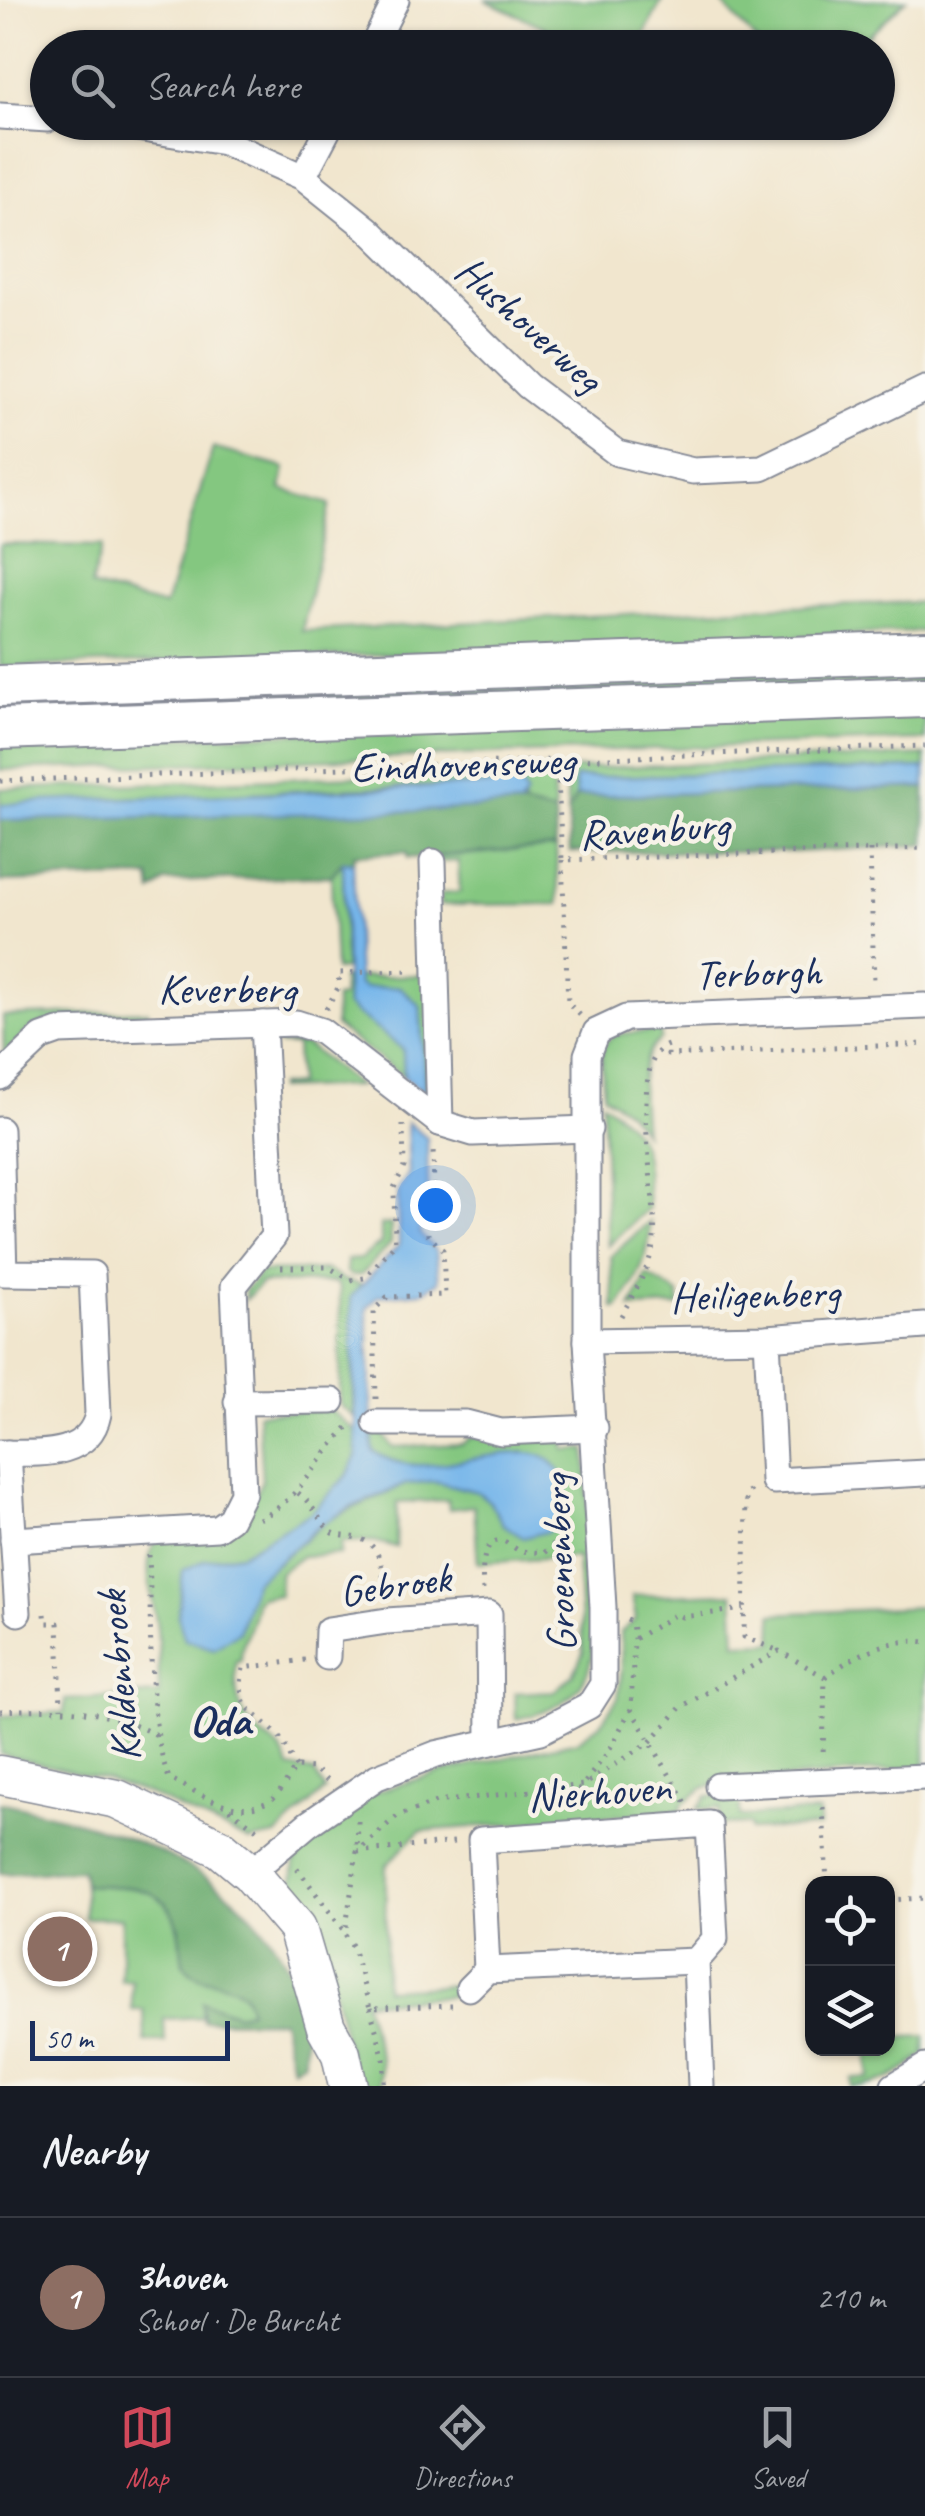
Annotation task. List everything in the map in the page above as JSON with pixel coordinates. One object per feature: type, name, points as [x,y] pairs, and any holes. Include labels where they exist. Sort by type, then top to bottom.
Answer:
[{"type":"main road","points":[[0,686],[925,652]]},
{"type":"main road","name":"Eindhovenseweg","points":[[0,730],[925,697]]},
{"type":"street","points":[[381,30],[396,0]]},
{"type":"street","points":[[0,116],[30,118]]},
{"type":"street","name":"Hushoverweg","points":[[211,140],[303,177],[368,230],[528,386],[617,453],[693,471],[762,468],[925,389]]},
{"type":"street","points":[[303,177],[323,140]]},
{"type":"street","points":[[432,862],[440,1123]]},
{"type":"street","name":"Terborgh","points":[[596,1032],[626,1018],[925,1006]]},
{"type":"street","name":"Keverberg","points":[[0,1077],[42,1036],[58,1031],[296,1023],[321,1031],[440,1123],[473,1134],[588,1129]]},
{"type":"street","points":[[13,1540],[218,1528],[234,1512],[243,1494],[234,1286],[274,1236],[263,1024]]},
{"type":"street","name":"Groenenberg","points":[[250,1872],[279,1846],[377,1777],[436,1754],[541,1731],[589,1706],[603,1684],[587,1055],[596,1032]]},
{"type":"street","points":[[0,1130],[4,1273],[92,1274],[98,1414],[92,1431],[74,1446],[56,1451],[4,1453],[18,1613]]},
{"type":"street","name":"Heiligenberg","points":[[597,1340],[767,1338],[925,1326]]},
{"type":"street","points":[[767,1338],[774,1481],[925,1473]]},
{"type":"street","points":[[237,1402],[332,1401]]},
{"type":"street","points":[[364,1423],[466,1424],[501,1432],[595,1428]]},
{"type":"street","name":"Gebroek","points":[[327,1657],[328,1630],[387,1620],[489,1614],[490,1742]]},
{"type":"street","points":[[0,1775],[118,1799],[220,1848],[250,1872],[297,1928],[326,2027],[342,2054],[348,2086]]},
{"type":"street","points":[[718,1786],[925,1777]]},
{"type":"street","name":"Nierhoven","points":[[709,1824],[716,1938],[696,1960],[478,1979],[481,1840],[709,1824]]},
{"type":"street","name":"Nierhoven","points":[[696,1960],[701,2086]]},
{"type":"street","points":[[326,2027],[322,2058],[327,2086]]},
{"type":"street","points":[[894,2086],[925,2066]]},
{"type":"path","name":"Eindhovenseweg","points":[[0,781],[925,746]]},
{"type":"path","points":[[557,760],[562,860]]},
{"type":"path","name":"Ravenburg","points":[[596,1032],[568,1003],[562,860],[925,848]]},
{"type":"path","points":[[870,850],[875,1008]]},
{"type":"path","points":[[321,1031],[327,1004],[339,986],[338,973],[436,970]]},
{"type":"path","points":[[597,1340],[647,1269],[654,1238],[644,1091],[649,1063],[658,1048],[668,1045],[668,1055],[925,1044]]},
{"type":"path","points":[[248,1267],[328,1266],[351,1280],[364,1278],[395,1244],[394,1188],[404,1167],[402,1093]]},
{"type":"path","points":[[234,1512],[253,1522],[273,1512],[298,1494],[336,1439],[364,1423],[374,1310],[387,1297],[445,1295],[443,1250],[428,1235],[426,1202],[434,1192],[433,1143],[440,1123]]},
{"type":"path","points":[[774,1481],[753,1486],[746,1496],[744,1637],[780,1650]]},
{"type":"path","points":[[298,1494],[312,1503],[328,1528],[340,1536],[360,1538],[376,1551],[382,1562],[387,1620]]},
{"type":"path","points":[[483,1613],[482,1565],[486,1550],[496,1542],[504,1541],[519,1550],[544,1552],[570,1529],[599,1538]]},
{"type":"path","name":"Kaldenbroek","points":[[148,1532],[158,1735],[170,1778],[227,1807],[249,1807],[273,1798],[296,1767]]},
{"type":"path","points":[[540,1836],[592,1774],[631,1709],[634,1639],[676,1614],[682,1617],[744,1609]]},
{"type":"path","points":[[18,1613],[45,1613],[46,1623],[58,1623],[61,1708]]},
{"type":"path","points":[[826,1678],[855,1654],[914,1640],[925,1642]]},
{"type":"path","points":[[327,1657],[243,1668],[240,1690],[251,1714],[278,1736],[296,1767],[314,1768],[358,1816],[357,1852],[481,1840]]},
{"type":"path","points":[[0,1711],[82,1709],[120,1718],[158,1735]]},
{"type":"path","points":[[631,1709],[694,1815],[709,1824]]},
{"type":"path","points":[[895,1900],[925,1898]]},
{"type":"path","points":[[370,2008],[384,2058],[384,2086]]},
{"type":"green space","points":[[485,0],[662,0],[647,30],[550,30]]},
{"type":"green space","points":[[719,0],[906,0],[874,30],[746,30]]},
{"type":"green space","points":[[213,448],[285,468],[281,489],[330,504],[302,631],[925,602],[925,631],[0,667],[0,544],[102,546],[91,586],[165,606]]},
{"type":"green space","points":[[925,663],[925,682],[0,716],[0,698]]},
{"type":"green space","points":[[925,710],[925,740],[0,770],[0,744]]},
{"type":"green space","points":[[925,755],[925,768],[576,778],[576,796],[568,812],[564,769]]},
{"type":"green space","points":[[552,769],[555,813],[520,805],[524,801],[520,784],[0,805],[0,789]]},
{"type":"green space","points":[[925,787],[925,845],[797,852],[570,852],[568,812],[576,796]]},
{"type":"green space","points":[[520,805],[555,813],[556,847],[408,858],[406,852],[354,855],[353,863],[342,862],[331,876],[165,882],[152,892],[150,877],[0,882],[0,820]]},
{"type":"green space","points":[[556,847],[559,904],[440,905],[440,894],[460,892],[458,861],[438,862],[438,857]]},
{"type":"green space","points":[[343,862],[345,969],[335,970],[331,876]]},
{"type":"green space","points":[[430,975],[435,1090],[425,1093],[420,1006],[400,987],[365,988],[358,984],[357,977]]},
{"type":"green space","points":[[342,978],[346,978],[347,1006],[404,1049],[404,1077],[335,1026],[335,998],[343,997]]},
{"type":"green space","points":[[148,1011],[148,1016],[45,1022],[28,1031],[4,1056],[3,1016]]},
{"type":"green space","points":[[660,1031],[661,1039],[652,1047],[643,1069],[644,1133],[628,1112],[604,1095],[603,1049],[614,1036]]},
{"type":"green space","points":[[295,1043],[308,1046],[358,1086],[278,1089],[298,1084],[296,1045],[277,1044]]},
{"type":"green space","points":[[602,1102],[629,1125],[642,1147],[648,1208],[608,1246]]},
{"type":"green space","points":[[650,1221],[648,1245],[637,1278],[618,1308],[614,1308],[611,1256]]},
{"type":"green space","points":[[391,1224],[391,1243],[361,1275],[347,1273],[347,1260],[360,1259],[381,1243],[381,1225]]},
{"type":"green space","points":[[327,1270],[363,1285],[351,1297],[354,1417],[340,1405],[340,1289],[336,1282],[261,1283],[245,1300],[245,1290],[261,1272]]},
{"type":"green space","points":[[647,1275],[679,1294],[679,1306],[631,1308]]},
{"type":"green space","points":[[330,1410],[356,1431],[357,1455],[347,1476],[311,1513],[241,1554],[205,1560],[239,1631],[254,1582],[328,1520],[406,1484],[434,1481],[478,1492],[490,1502],[503,1524],[525,1452],[468,1463],[408,1464],[373,1451],[372,1430],[382,1432],[392,1447],[462,1444],[471,1437],[565,1441],[565,1450],[586,1449],[592,1651],[577,1690],[556,1706],[516,1719],[515,1693],[554,1691],[573,1675],[583,1653],[577,1557],[478,1563],[474,1506],[449,1509],[448,1500],[397,1503],[396,1547],[374,1541],[341,1542],[340,1554],[302,1556],[279,1573],[280,1595],[256,1601],[241,1660],[236,1661],[239,1702],[256,1731],[282,1752],[289,1768],[314,1772],[325,1790],[276,1836],[250,1841],[148,1794],[0,1754],[0,1716],[64,1712],[65,1700],[159,1694],[157,1629],[148,1569],[156,1541],[241,1524],[262,1480],[258,1413]]},
{"type":"green space","points":[[733,1593],[736,1643],[774,1642],[772,1614],[925,1607],[925,1767],[719,1784],[704,1788],[682,1804],[681,1811],[420,1831],[386,1866],[385,1989],[462,1985],[462,1995],[364,2002],[380,2057],[381,2086],[356,2086],[323,1945],[293,1882],[295,1861],[349,1809],[375,1792],[577,1741],[600,1724],[618,1698],[621,1632],[636,1619],[632,1596]]},
{"type":"green space","points":[[739,1793],[740,1816],[819,1812],[819,1827],[750,1830],[749,1824],[720,1825],[720,1808],[697,1809],[707,1796]]},
{"type":"green space","points":[[0,1802],[137,1842],[219,1886],[253,1917],[281,1955],[303,2007],[304,2061],[292,2068],[282,2020],[203,2021],[202,2002],[238,2014],[249,2010],[246,1999],[233,1987],[205,1979],[185,1967],[177,1921],[159,1898],[133,1888],[84,1885],[82,1870],[0,1874]]},
{"type":"green space","points":[[84,1885],[128,1888],[158,1896],[175,1919],[183,1964],[234,1986],[250,2010],[238,2014],[203,2002],[201,2017],[164,2019],[165,2042],[145,2042],[144,2010],[132,2010],[132,1980],[121,1981],[121,1918],[85,1918]]},
{"type":"green space","points":[[925,2036],[925,2054],[891,2078],[851,2086],[851,2078],[869,2078],[868,2056],[895,2056],[895,2038]]},
{"type":"water","points":[[925,768],[925,787],[576,796],[575,778]]},
{"type":"water","points":[[520,784],[526,794],[520,805],[420,811],[0,820],[0,805],[46,801]]},
{"type":"water","points":[[343,862],[353,863],[358,984],[365,988],[400,987],[420,1006],[425,1093],[404,1077],[403,1049],[347,1006]]},
{"type":"water","points":[[407,1122],[427,1138],[428,1188],[419,1199],[420,1234],[436,1251],[439,1281],[422,1292],[378,1296],[367,1308],[373,1451],[409,1465],[534,1454],[551,1462],[562,1476],[566,1494],[563,1511],[549,1531],[523,1538],[503,1524],[490,1502],[478,1492],[434,1481],[406,1484],[351,1507],[319,1526],[254,1582],[239,1631],[214,1648],[185,1639],[178,1616],[183,1570],[205,1560],[241,1554],[311,1513],[347,1476],[357,1456],[351,1297],[399,1245],[398,1190],[409,1173]]},
{"type":"place","name":"3hoven","points":[[60,1949]]},
{"type":"district","name":"Oda","points":[[220,1720]]}]
